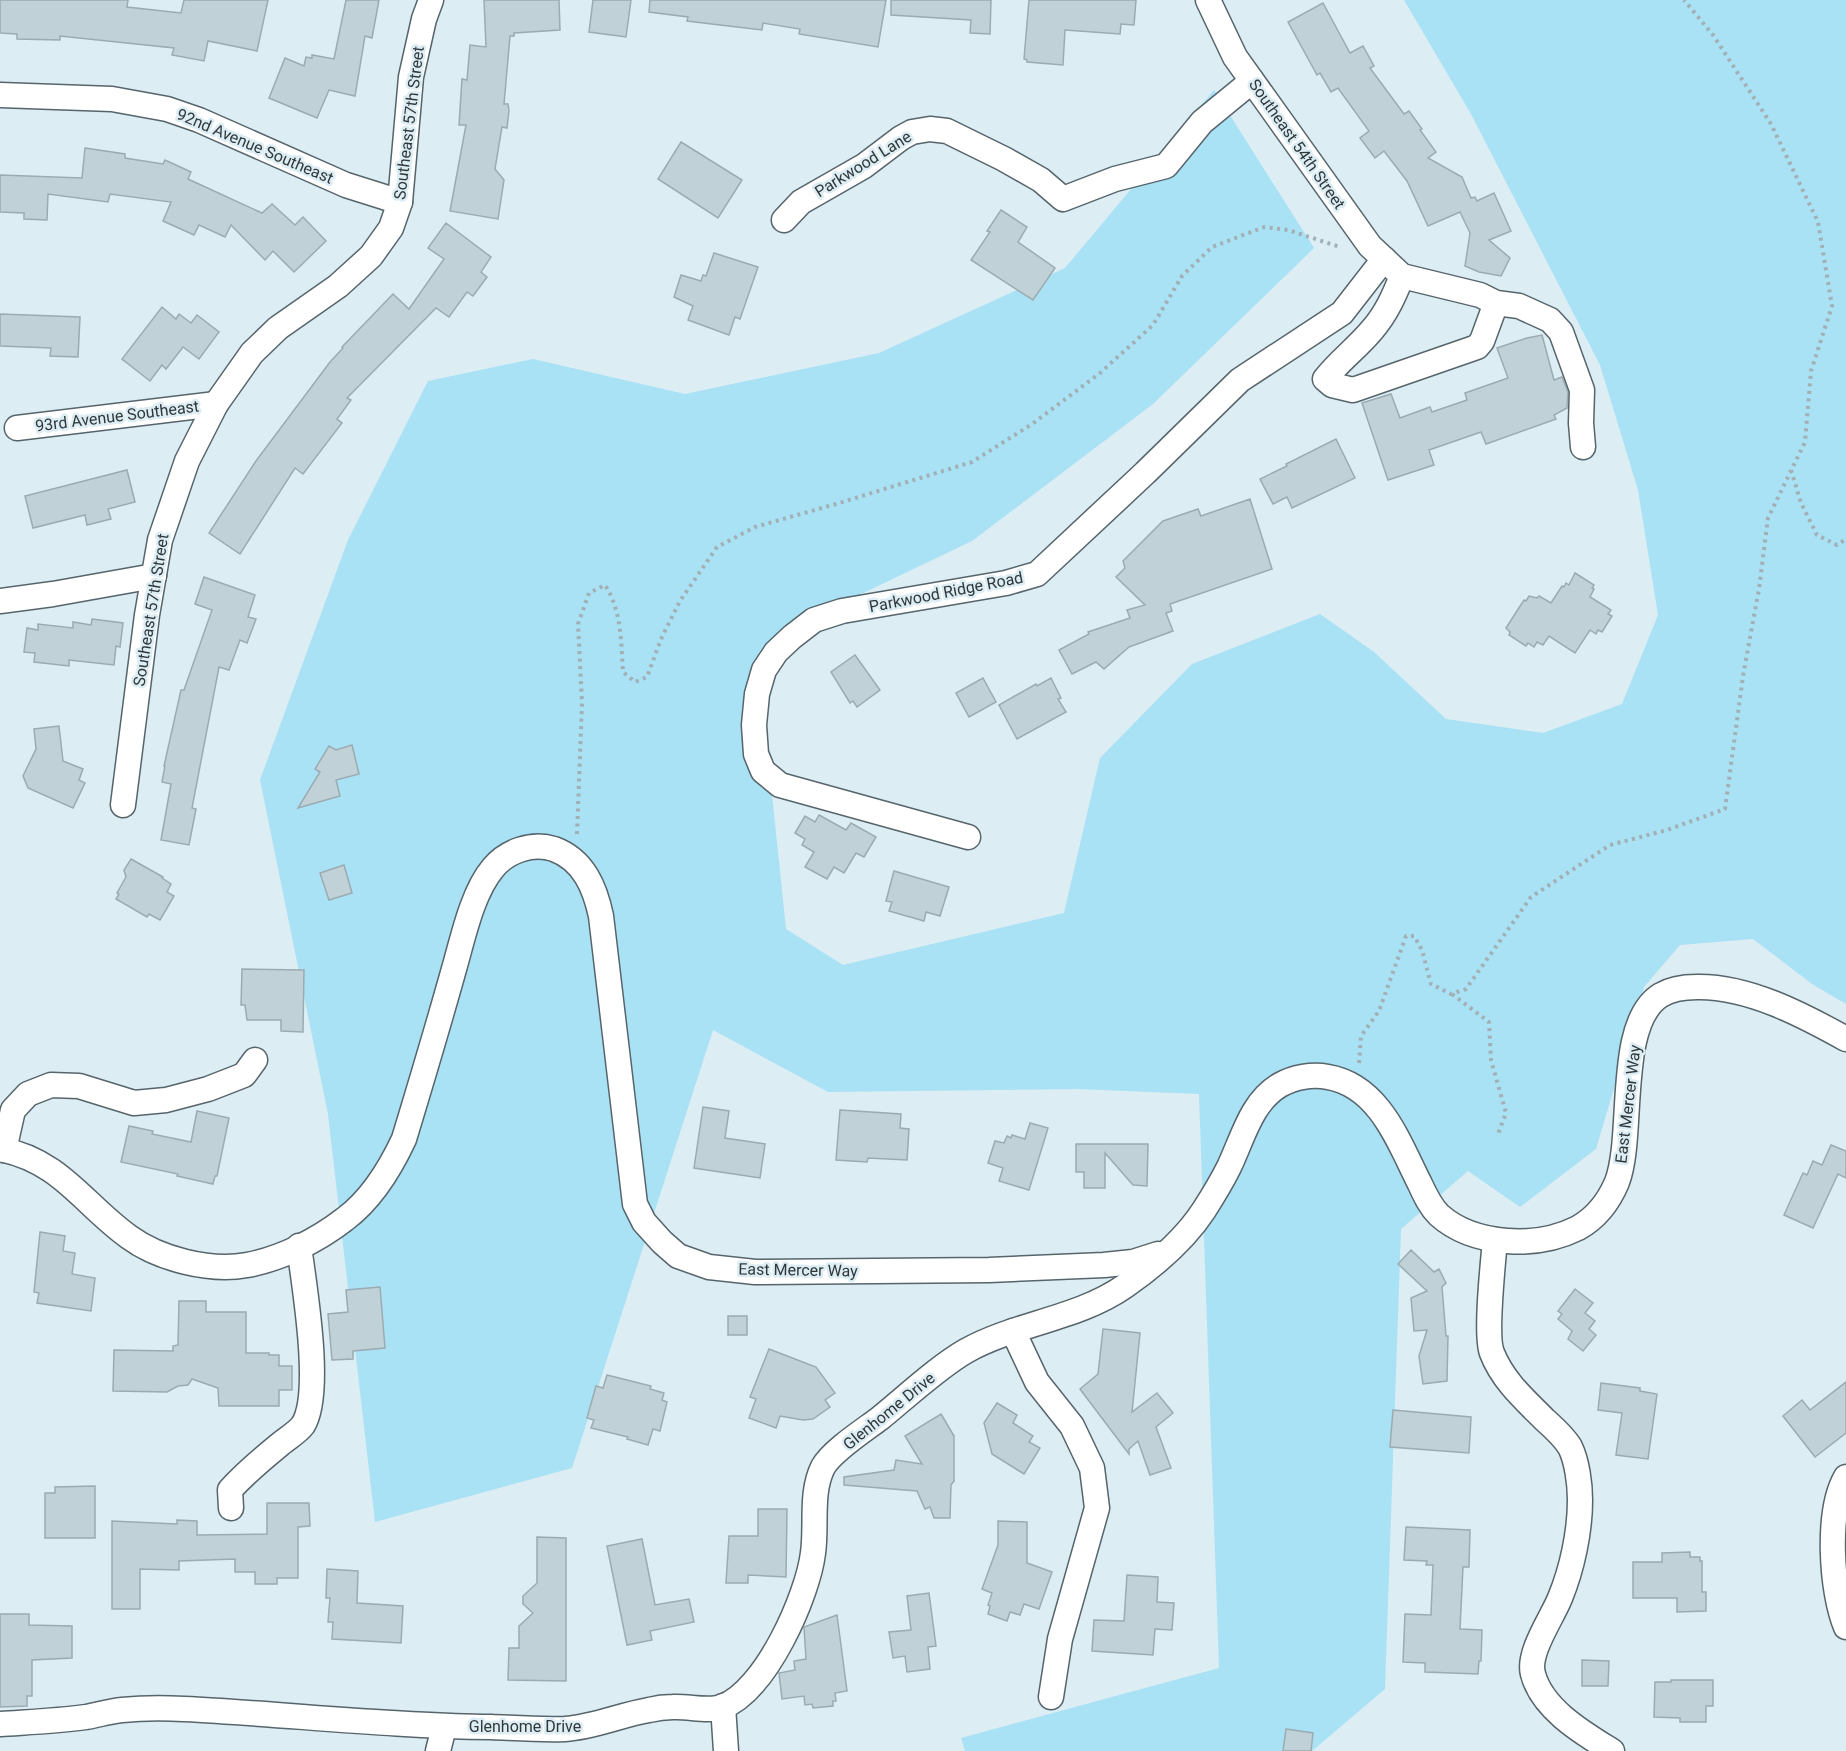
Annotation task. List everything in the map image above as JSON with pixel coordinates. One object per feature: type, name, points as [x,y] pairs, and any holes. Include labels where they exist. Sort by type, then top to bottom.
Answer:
[{"type":"street","name":"Southeast 57th Street","points":[[123,805],[160,540],[188,461],[216,404],[252,353],[278,328],[338,286],[371,255],[391,228],[400,202],[411,77],[430,0]]},
{"type":"street","name":"Southeast 54th Street","points":[[1208,0],[1235,57],[1377,253],[1402,276],[1480,295],[1496,303],[1519,306],[1550,320],[1561,332],[1582,390],[1583,447]]},
{"type":"street","name":"Parkwood Lane","points":[[784,220],[801,202],[864,166],[901,138],[912,132],[930,129],[947,131],[1004,159],[1041,180],[1063,199],[1115,179],[1166,166],[1202,122],[1252,81]]},
{"type":"street","name":"92nd Avenue Southeast","points":[[0,94],[112,99],[167,109],[200,120],[346,185],[400,202]]},
{"type":"street","name":"Parkwood Ridge Road","points":[[968,837],[780,785],[763,771],[756,754],[754,725],[757,694],[764,670],[776,652],[814,620],[842,611],[1006,582],[1037,574],[1240,380],[1342,313],[1377,253]]},
{"type":"street","points":[[1402,276],[1391,303],[1371,331],[1342,358],[1325,379],[1332,385],[1353,390],[1477,346],[1482,341],[1488,319],[1496,303]]},
{"type":"street","name":"93rd Avenue Southeast","points":[[17,428],[216,404]]},
{"type":"street","points":[[0,601],[154,576]]},
{"type":"street","name":"East Mercer Way","points":[[2,1149],[15,1151],[40,1162],[62,1177],[130,1238],[156,1252],[188,1263],[215,1266],[246,1265],[278,1256],[299,1246],[346,1219],[390,1170],[404,1139],[480,888],[493,868],[507,855],[526,848],[546,847],[561,852],[574,861],[587,875],[596,892],[601,916],[635,1204],[644,1222],[678,1256],[709,1267],[755,1272],[989,1270],[1133,1262],[1172,1249],[1202,1213],[1228,1169],[1260,1102],[1279,1086],[1296,1078],[1319,1075],[1336,1078],[1358,1088],[1386,1117],[1431,1205],[1443,1219],[1465,1233],[1495,1240],[1524,1243],[1552,1238],[1574,1230],[1594,1217],[1607,1202],[1618,1180],[1623,1158],[1631,1060],[1645,1012],[1658,996],[1679,988],[1701,986],[1733,990],[1766,1000],[1846,1039]]},
{"type":"street","points":[[2,1149],[13,1110],[28,1094],[51,1085],[79,1086],[134,1103],[166,1100],[207,1089],[244,1075],[255,1060]]},
{"type":"street","points":[[1495,1240],[1490,1351],[1514,1389],[1570,1448],[1576,1466],[1580,1500],[1569,1568],[1561,1597],[1535,1651],[1532,1671],[1539,1691],[1556,1710],[1591,1738],[1612,1751]]},
{"type":"street","points":[[231,1508],[230,1490],[259,1461],[302,1426],[308,1415],[312,1395],[309,1317],[299,1246]]},
{"type":"street","name":"Glenhome Drive","points":[[0,1724],[89,1717],[121,1710],[178,1709],[444,1727],[564,1729],[594,1725],[655,1709],[723,1707],[745,1692],[768,1665],[795,1613],[810,1571],[816,1494],[824,1465],[965,1352],[1013,1330],[1106,1299],[1172,1249]]},
{"type":"street","points":[[1013,1330],[1037,1382],[1072,1426],[1092,1468],[1097,1508],[1060,1638],[1051,1697]]},
{"type":"street","points":[[1846,1477],[1841,1485],[1835,1515],[1833,1549],[1839,1611],[1846,1627]]},
{"type":"street","points":[[723,1707],[726,1751]]},
{"type":"street","points":[[438,1751],[444,1727]]},
{"type":"path","points":[[1451,994],[1466,989],[1531,897],[1610,844],[1667,830],[1725,809],[1768,518],[1805,442],[1811,371],[1832,306],[1818,222],[1771,124],[1713,35],[1684,0]]},
{"type":"path","points":[[574,861],[577,844],[582,703],[578,624],[589,593],[605,585],[614,599],[620,627],[623,672],[635,682],[647,676],[661,639],[681,601],[717,547],[755,526],[836,504],[972,462],[1032,424],[1115,359],[1154,325],[1182,276],[1212,247],[1264,227],[1288,230],[1352,251],[1377,253]]},
{"type":"path","points":[[1790,469],[1801,503],[1817,535],[1837,545],[1846,539]]},
{"type":"path","points":[[1361,1036],[1379,1011],[1406,936],[1414,936],[1422,950],[1431,984],[1451,994],[1489,1022],[1491,1060],[1506,1113],[1498,1134]]},
{"type":"shaded area","points":[[1404,0],[1846,0],[1846,1004],[1812,984],[1753,939],[1680,945],[1644,987],[1596,1149],[1520,1207],[1468,1171],[1401,1229],[1385,1689],[1312,1751],[965,1751],[961,1738],[1219,1668],[1199,1094],[1077,1089],[828,1092],[713,1030],[572,1468],[375,1522],[328,1114],[260,780],[348,540],[428,381],[533,359],[685,394],[879,353],[1065,268],[1214,90],[1314,248],[1153,404],[972,541],[811,618],[760,679],[786,929],[843,965],[1064,913],[1100,758],[1192,664],[1320,614],[1374,652],[1446,719],[1543,733],[1622,704],[1658,615],[1638,490],[1600,365],[1471,114]]},
{"type":"building","points":[[0,0],[128,0],[127,7],[181,13],[184,0],[268,0],[257,51],[208,41],[204,61],[172,55],[174,48],[60,36],[60,40],[17,39],[17,34],[0,33]]},
{"type":"building","points":[[346,0],[379,0],[372,38],[365,36],[355,96],[329,90],[317,118],[269,98],[285,58],[304,66],[306,57],[312,58],[312,55],[334,59]]},
{"type":"building","points":[[484,0],[559,0],[560,30],[514,33],[514,36],[510,36],[504,104],[508,104],[509,110],[507,128],[502,127],[495,169],[504,180],[498,219],[450,211],[466,125],[459,125],[462,79],[467,80],[470,45],[486,47]]},
{"type":"building","points":[[593,0],[631,0],[626,37],[589,32]]},
{"type":"building","points":[[650,0],[886,0],[878,47],[799,34],[800,29],[763,23],[762,30],[687,21],[688,17],[649,12]]},
{"type":"building","points":[[891,0],[991,0],[990,34],[970,33],[971,20],[891,15]]},
{"type":"building","points":[[1029,0],[1136,0],[1134,25],[1121,24],[1120,34],[1065,30],[1063,65],[1027,62],[1024,59]]},
{"type":"building","points":[[1323,3],[1350,53],[1363,46],[1374,66],[1370,68],[1404,114],[1409,111],[1422,129],[1420,130],[1436,152],[1428,158],[1462,177],[1471,198],[1475,197],[1477,201],[1494,193],[1511,231],[1489,240],[1510,258],[1501,276],[1479,272],[1465,266],[1470,233],[1460,212],[1428,226],[1407,181],[1384,151],[1375,158],[1360,138],[1369,131],[1338,88],[1331,92],[1320,73],[1317,75],[1288,22]]},
{"type":"building","points":[[681,142],[742,180],[718,218],[658,179]]},
{"type":"building","points":[[85,148],[125,154],[125,158],[163,164],[165,160],[191,172],[188,179],[262,213],[272,204],[295,225],[303,217],[326,241],[294,272],[273,251],[265,260],[231,225],[225,237],[199,225],[194,235],[163,221],[171,202],[110,194],[108,202],[48,194],[47,220],[24,219],[24,213],[0,212],[0,175],[82,178]]},
{"type":"building","points":[[1001,210],[1027,227],[1018,242],[1055,268],[1033,300],[971,260],[990,232],[987,231]]},
{"type":"building","points":[[446,223],[491,257],[481,272],[487,277],[473,296],[467,292],[449,317],[436,308],[347,398],[351,400],[337,419],[342,423],[303,474],[295,468],[240,554],[209,533],[256,461],[342,347],[393,294],[409,309],[444,259],[428,248]]},
{"type":"building","points":[[714,253],[758,267],[740,319],[735,317],[729,335],[688,320],[693,306],[674,297],[681,275],[701,281],[703,275],[706,276]]},
{"type":"building","points":[[162,307],[176,319],[179,314],[191,323],[197,315],[219,332],[199,359],[183,347],[166,369],[162,365],[150,381],[122,359]]},
{"type":"building","points":[[0,314],[80,317],[78,357],[50,356],[51,348],[0,346]]},
{"type":"building","points":[[1542,335],[1554,380],[1562,377],[1568,392],[1567,408],[1554,415],[1556,419],[1486,444],[1481,432],[1429,450],[1434,465],[1388,480],[1362,403],[1391,394],[1400,418],[1430,407],[1432,412],[1467,400],[1465,393],[1508,378],[1497,348]]},
{"type":"building","points":[[1336,439],[1355,478],[1292,508],[1287,497],[1273,504],[1260,479]]},
{"type":"building","points":[[127,470],[135,502],[108,509],[111,519],[87,525],[85,515],[33,528],[25,496]]},
{"type":"building","points":[[1250,499],[1272,569],[1170,604],[1172,611],[1166,613],[1173,631],[1129,647],[1104,669],[1096,662],[1072,674],[1059,650],[1089,634],[1088,632],[1130,618],[1127,610],[1145,605],[1116,577],[1125,568],[1123,561],[1163,521],[1198,509],[1201,516]]},
{"type":"building","points":[[1575,573],[1594,585],[1590,597],[1611,610],[1608,614],[1612,616],[1602,632],[1598,630],[1596,634],[1590,630],[1575,653],[1549,636],[1543,645],[1537,642],[1534,647],[1528,643],[1526,646],[1509,635],[1510,632],[1506,628],[1524,600],[1526,601],[1529,596],[1537,598],[1539,596],[1551,603],[1562,586],[1564,587],[1566,583],[1569,585]]},
{"type":"building","points":[[204,577],[255,595],[248,617],[256,619],[247,643],[240,640],[229,670],[219,667],[192,808],[196,809],[189,845],[161,840],[171,784],[162,782],[181,690],[184,690],[212,610],[195,604]]},
{"type":"building","points":[[92,619],[123,623],[120,647],[116,646],[114,665],[69,660],[69,666],[34,662],[35,653],[24,652],[27,628],[38,630],[38,624],[73,628],[73,622],[91,625]]},
{"type":"building","points":[[855,655],[880,690],[857,707],[853,701],[850,703],[831,672]]},
{"type":"building","points":[[983,678],[996,702],[969,717],[956,693]]},
{"type":"building","points":[[1051,678],[1061,698],[1058,699],[1066,712],[1017,739],[999,705]]},
{"type":"building","points":[[59,726],[63,761],[83,769],[79,780],[85,783],[73,808],[28,788],[23,776],[36,749],[34,729]]},
{"type":"building","points":[[352,745],[359,774],[336,780],[340,796],[298,808],[320,772],[315,769],[329,746],[336,750]]},
{"type":"building","points":[[819,815],[846,830],[851,823],[876,837],[864,857],[856,853],[844,873],[834,867],[827,879],[805,867],[814,852],[802,845],[805,839],[795,833],[805,816],[815,822]]},
{"type":"building","points":[[131,859],[171,884],[167,892],[174,896],[160,920],[149,914],[147,917],[116,899],[126,877],[124,870]]},
{"type":"building","points":[[344,865],[352,893],[329,900],[320,873]]},
{"type":"building","points":[[894,871],[949,887],[940,916],[926,912],[924,921],[889,911],[892,902],[886,901]]},
{"type":"building","points":[[242,969],[304,970],[303,1032],[281,1031],[281,1020],[247,1020],[245,1005],[241,1005]]},
{"type":"building","points":[[703,1107],[729,1111],[725,1138],[765,1144],[760,1178],[694,1168]]},
{"type":"building","points":[[840,1110],[901,1114],[900,1128],[909,1129],[907,1160],[868,1158],[867,1162],[836,1160]]},
{"type":"building","points":[[197,1111],[229,1118],[217,1176],[213,1184],[121,1162],[129,1126],[153,1131],[152,1134],[191,1142]]},
{"type":"building","points":[[1030,1123],[1048,1128],[1029,1190],[999,1181],[1003,1168],[988,1163],[995,1141],[1004,1143],[1007,1136],[1011,1138],[1012,1135],[1025,1139]]},
{"type":"building","points":[[1076,1144],[1148,1144],[1147,1186],[1133,1185],[1105,1153],[1105,1188],[1084,1188],[1084,1172],[1076,1172]]},
{"type":"building","points":[[1831,1145],[1846,1151],[1846,1178],[1838,1174],[1813,1228],[1784,1215],[1803,1173],[1807,1175],[1813,1161],[1822,1165]]},
{"type":"building","points":[[40,1232],[65,1236],[63,1251],[75,1253],[72,1274],[95,1278],[91,1311],[37,1303],[39,1293],[34,1292]]},
{"type":"building","points":[[1411,1250],[1434,1272],[1439,1269],[1446,1283],[1442,1287],[1446,1336],[1448,1336],[1447,1381],[1423,1384],[1419,1356],[1427,1330],[1414,1331],[1411,1298],[1427,1291],[1398,1264]]},
{"type":"building","points":[[380,1287],[385,1348],[353,1351],[353,1359],[332,1360],[328,1314],[348,1312],[346,1290]]},
{"type":"building","points":[[1575,1289],[1593,1303],[1585,1313],[1595,1321],[1589,1329],[1596,1335],[1583,1351],[1568,1339],[1572,1331],[1558,1319],[1562,1314],[1558,1311]]},
{"type":"building","points":[[179,1301],[206,1301],[206,1312],[246,1312],[246,1353],[279,1355],[279,1366],[292,1366],[292,1390],[279,1390],[279,1406],[219,1406],[218,1388],[192,1379],[188,1385],[178,1386],[167,1392],[113,1391],[114,1350],[173,1351],[173,1346],[178,1345]]},
{"type":"building","points":[[728,1316],[747,1316],[747,1335],[728,1335]]},
{"type":"building","points":[[1103,1329],[1140,1333],[1132,1412],[1157,1393],[1173,1413],[1156,1427],[1171,1468],[1150,1475],[1138,1441],[1129,1449],[1129,1454],[1080,1389],[1098,1374]]},
{"type":"building","points":[[769,1349],[816,1367],[835,1393],[825,1400],[830,1407],[813,1419],[803,1420],[780,1416],[776,1428],[749,1418],[756,1399],[750,1397]]},
{"type":"building","points":[[607,1375],[651,1386],[650,1389],[664,1393],[662,1400],[667,1402],[660,1431],[653,1429],[648,1445],[627,1439],[628,1437],[591,1428],[594,1420],[587,1418],[596,1386],[603,1388]]},
{"type":"building","points":[[1846,1382],[1846,1433],[1815,1457],[1783,1416],[1802,1400],[1810,1410]]},
{"type":"building","points":[[1601,1383],[1640,1388],[1640,1391],[1657,1394],[1648,1459],[1616,1455],[1622,1413],[1598,1410]]},
{"type":"building","points":[[997,1403],[1017,1415],[1013,1423],[1033,1436],[1029,1442],[1040,1448],[1024,1474],[992,1454],[984,1423]]},
{"type":"building","points":[[1393,1410],[1471,1417],[1469,1453],[1390,1447]]},
{"type":"building","points":[[941,1414],[954,1436],[954,1481],[951,1485],[950,1518],[934,1518],[930,1507],[925,1509],[917,1491],[844,1485],[844,1477],[894,1470],[896,1460],[922,1464],[905,1436]]},
{"type":"building","points":[[95,1486],[95,1538],[45,1538],[45,1493],[55,1493],[55,1487]]},
{"type":"building","points":[[267,1503],[309,1503],[310,1526],[298,1527],[298,1578],[277,1578],[277,1584],[255,1584],[255,1572],[235,1572],[235,1559],[179,1561],[179,1570],[140,1569],[140,1609],[112,1609],[112,1521],[177,1524],[177,1520],[197,1521],[197,1535],[267,1534]]},
{"type":"building","points":[[758,1509],[787,1509],[786,1577],[748,1575],[748,1583],[726,1583],[729,1536],[758,1536]]},
{"type":"building","points":[[998,1521],[1027,1522],[1027,1563],[1052,1572],[1039,1609],[1024,1604],[1020,1615],[1010,1612],[1007,1621],[988,1614],[992,1593],[982,1589],[998,1545]]},
{"type":"building","points":[[1406,1527],[1470,1530],[1469,1567],[1463,1567],[1460,1629],[1482,1630],[1481,1661],[1479,1661],[1478,1674],[1425,1672],[1425,1663],[1403,1662],[1405,1614],[1431,1615],[1433,1565],[1426,1565],[1427,1561],[1404,1560]]},
{"type":"building","points":[[537,1537],[566,1538],[566,1681],[508,1680],[509,1648],[519,1648],[519,1626],[533,1613],[523,1604],[523,1596],[537,1583]]},
{"type":"building","points":[[642,1539],[655,1605],[689,1599],[694,1622],[650,1631],[652,1640],[627,1645],[607,1546]]},
{"type":"building","points":[[1690,1552],[1690,1557],[1700,1557],[1702,1561],[1702,1592],[1706,1592],[1706,1611],[1677,1612],[1677,1598],[1633,1598],[1633,1562],[1662,1562],[1662,1553]]},
{"type":"building","points":[[327,1569],[358,1571],[357,1603],[403,1606],[401,1643],[332,1639],[333,1622],[328,1622],[330,1598],[326,1598]]},
{"type":"building","points":[[1127,1575],[1158,1577],[1157,1602],[1174,1603],[1172,1630],[1155,1629],[1153,1655],[1092,1651],[1094,1620],[1124,1621]]},
{"type":"building","points":[[929,1593],[936,1646],[928,1647],[930,1669],[907,1672],[905,1656],[893,1658],[889,1632],[911,1630],[907,1596]]},
{"type":"building","points":[[0,1614],[29,1614],[29,1625],[72,1626],[72,1658],[32,1660],[32,1696],[27,1696],[27,1706],[0,1707]]},
{"type":"building","points":[[837,1615],[847,1691],[835,1693],[836,1701],[833,1701],[833,1706],[813,1708],[812,1704],[805,1705],[804,1696],[782,1699],[779,1673],[795,1670],[794,1661],[806,1659],[804,1627]]},
{"type":"building","points":[[1582,1660],[1609,1661],[1608,1686],[1582,1686]]},
{"type":"building","points":[[1671,1680],[1713,1680],[1713,1706],[1706,1706],[1706,1722],[1680,1722],[1680,1718],[1654,1717],[1655,1682],[1671,1682]]},
{"type":"building","points":[[1286,1729],[1313,1733],[1311,1751],[1283,1751]]}]
